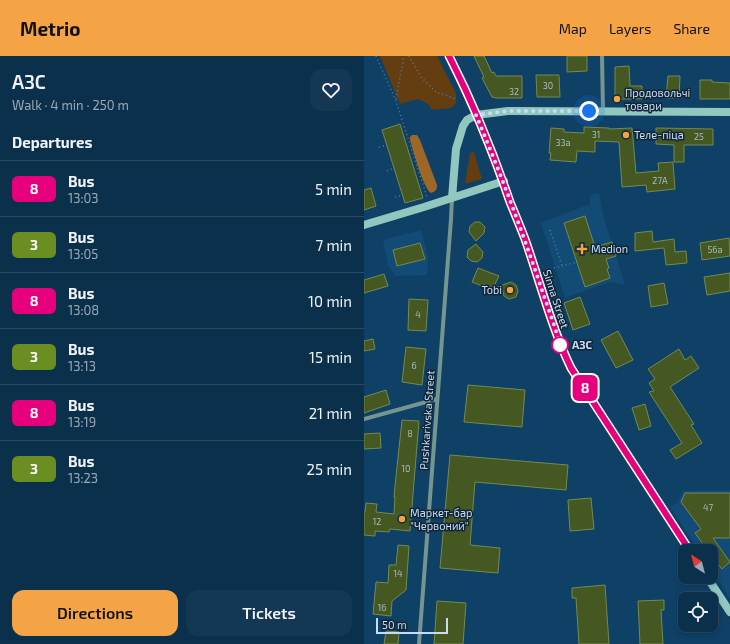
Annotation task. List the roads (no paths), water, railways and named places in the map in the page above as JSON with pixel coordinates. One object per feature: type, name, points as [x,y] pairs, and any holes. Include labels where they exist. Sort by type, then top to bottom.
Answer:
[{"type":"main road","name":"Sinna Street","points":[[449,56],[504,181],[510,202],[527,244],[560,345],[571,368],[685,544]]},
{"type":"main road","points":[[452,198],[457,143],[463,126],[467,120],[476,115],[508,111],[730,112]]},
{"type":"main road","points":[[364,225],[504,181]]},
{"type":"main road","points":[[712,584],[730,612]]},
{"type":"street","points":[[602,56],[603,111]]},
{"type":"street","name":"Pushkarivska Street","points":[[419,644],[452,198]]},
{"type":"street","points":[[364,419],[437,399]]},
{"type":"place","name":"Продовольчі товари","points":[[617,99]]},
{"type":"place","name":"Теле-піца","points":[[626,135]]},
{"type":"place","name":"Medion","points":[[582,249]]},
{"type":"place","name":"Tobi","points":[[510,290]]},
{"type":"place","name":"АЗС","points":[[560,345]]},
{"type":"place","name":"Маркет-бар \"Червоний\"","points":[[402,519]]}]
